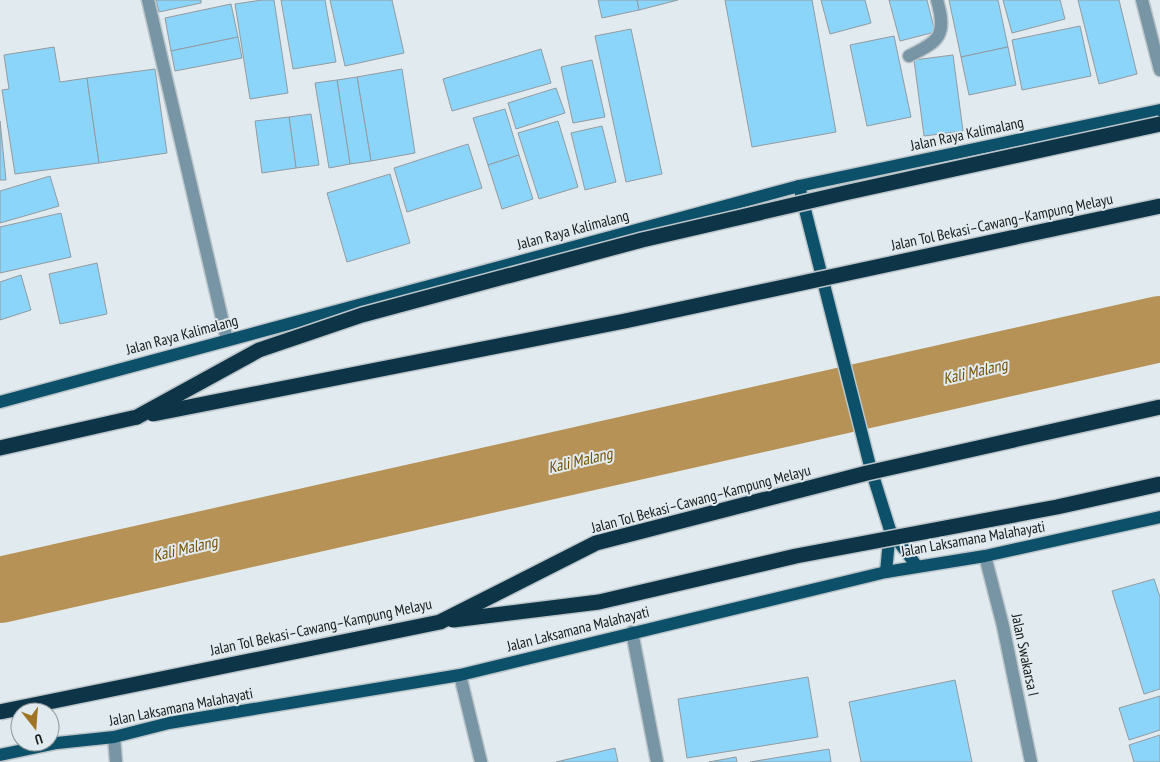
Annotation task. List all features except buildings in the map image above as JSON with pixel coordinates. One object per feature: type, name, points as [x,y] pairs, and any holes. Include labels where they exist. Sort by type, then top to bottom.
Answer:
[{"type":"highway","points":[[137,417],[259,350],[362,315],[642,240],[849,192],[1160,124]]},
{"type":"highway","name":"Jalan Tol Bekasi–Cawang–Kampung Melayu","points":[[0,448],[137,417],[625,321],[1160,206]]},
{"type":"highway","name":"Jalan Tol Bekasi–Cawang–Kampung Melayu","points":[[0,712],[440,622],[596,543],[867,473],[1160,407]]},
{"type":"highway","points":[[440,622],[599,602],[796,556],[1057,507],[1160,484]]},
{"type":"main road","name":"Jalan Raya Kalimalang","points":[[0,402],[799,186],[1160,110]]},
{"type":"main road","points":[[799,186],[870,466],[890,530],[916,565]]},
{"type":"main road","name":"Jalan Laksamana Malahayati","points":[[0,755],[57,743],[114,737],[169,723],[460,675],[916,565],[985,556],[1160,517]]},
{"type":"main road","points":[[886,572],[890,530]]},
{"type":"street","points":[[148,0],[227,340]]},
{"type":"street","points":[[909,56],[932,45],[942,31],[942,20],[937,0]]},
{"type":"street","points":[[1142,0],[1160,70]]},
{"type":"street","name":"Jalan Swakarsa I","points":[[985,556],[1003,626],[1031,762]]},
{"type":"street","points":[[632,632],[657,762]]},
{"type":"street","points":[[460,675],[482,762]]},
{"type":"street","points":[[114,737],[116,762]]},
{"type":"waterway","name":"Kali Malang","points":[[0,590],[1160,329]]}]
